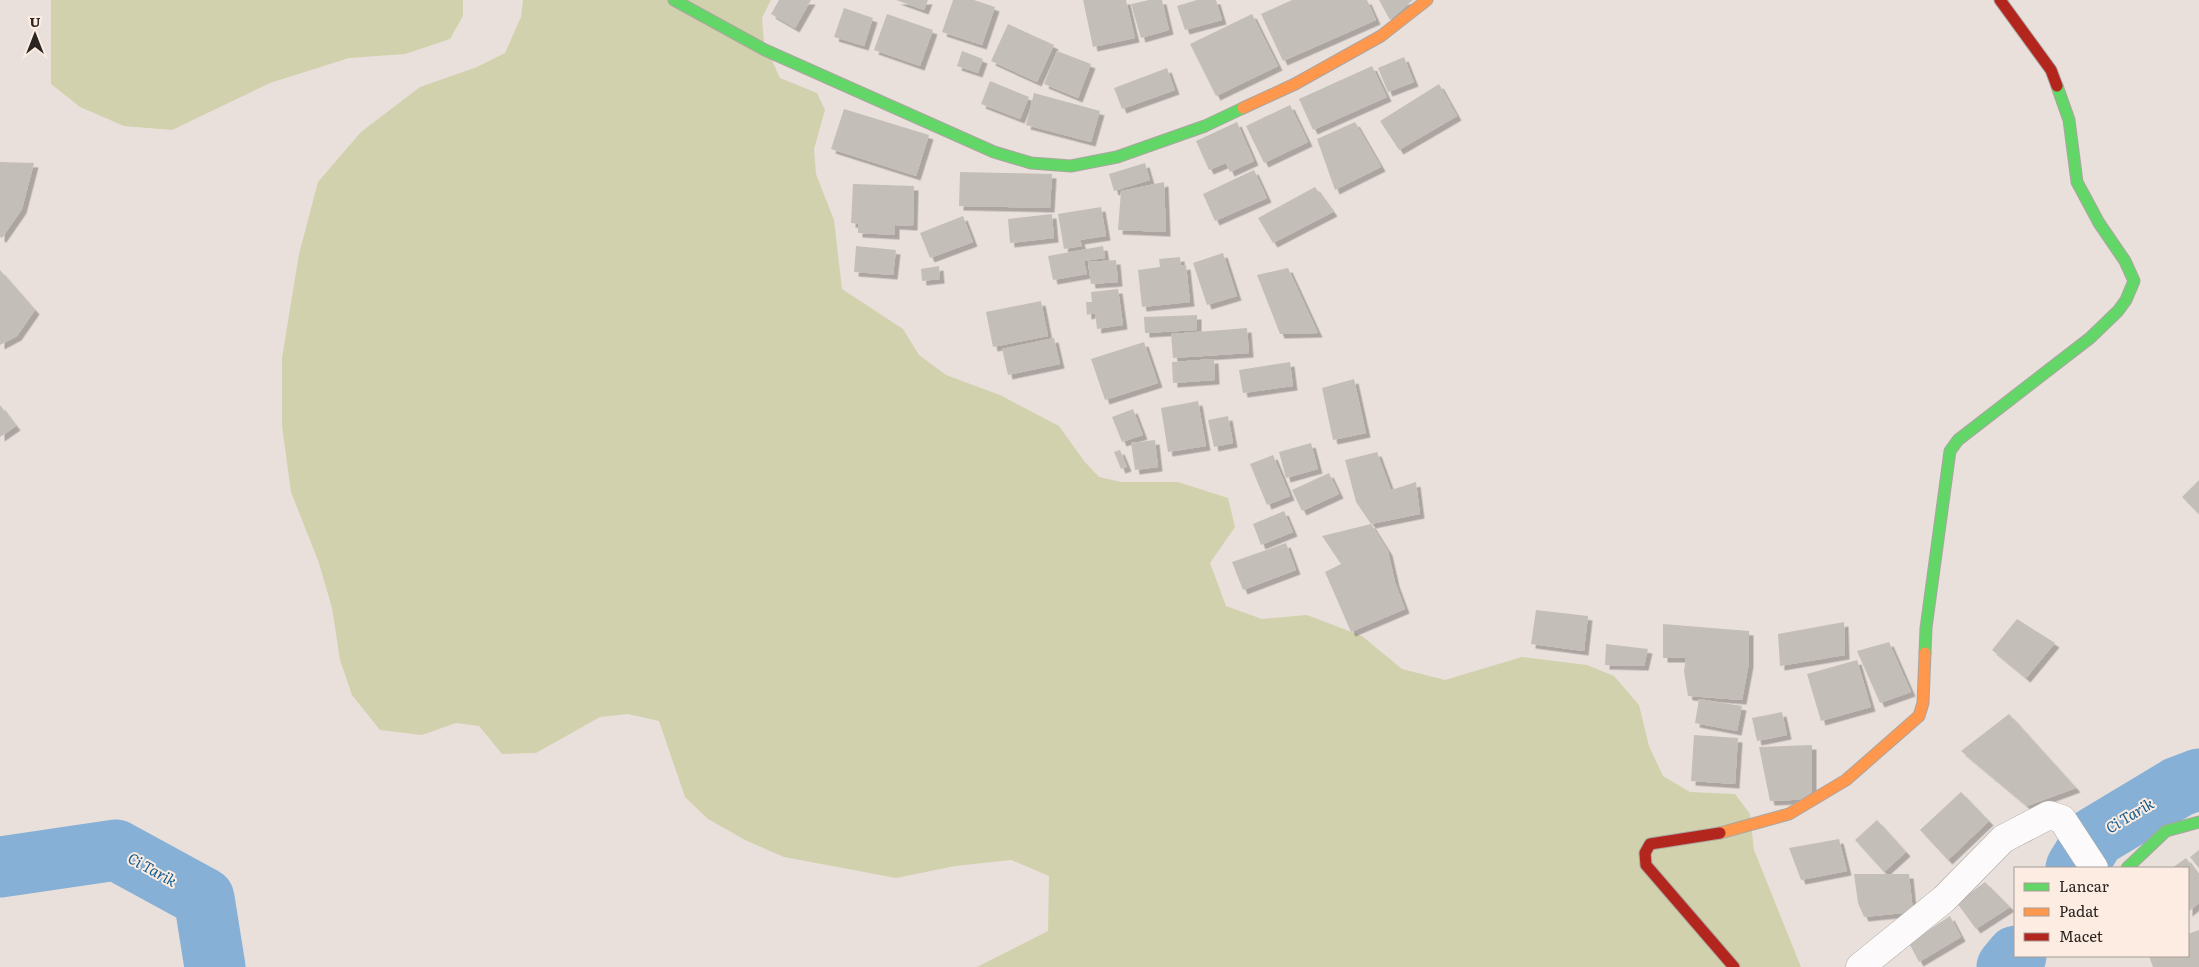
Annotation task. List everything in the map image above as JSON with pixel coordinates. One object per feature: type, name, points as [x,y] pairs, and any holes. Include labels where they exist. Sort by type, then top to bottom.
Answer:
[{"type":"street","points":[[674,0],[765,50],[994,152],[1031,163],[1071,166],[1117,158],[1205,126],[1295,84],[1381,36],[1427,0]]},
{"type":"street","points":[[1734,967],[1646,865],[1645,853],[1650,844],[1732,831],[1790,814],[1846,780],[1919,716],[1923,703],[1926,628],[1950,451],[1958,440],[2090,338],[2118,311],[2126,300],[2134,280],[2125,261],[2099,223],[2077,182],[2070,120],[2051,70],[2000,0]]},
{"type":"street","points":[[1860,967],[1944,899],[2003,839],[2049,815],[2062,819],[2093,867]]},
{"type":"street","points":[[2128,867],[2166,831],[2199,822]]},
{"type":"green space","points":[[51,0],[463,0],[463,16],[450,39],[405,54],[349,58],[270,83],[172,130],[124,126],[80,107],[51,84]]},
{"type":"green space","points":[[523,0],[771,0],[762,18],[764,43],[780,78],[817,93],[825,110],[814,149],[816,174],[834,220],[842,289],[903,329],[919,355],[946,375],[1000,395],[1059,426],[1084,461],[1099,477],[1121,482],[1178,482],[1228,498],[1235,527],[1210,563],[1226,606],[1262,619],[1307,615],[1362,636],[1402,669],[1445,680],[1522,657],[1587,665],[1614,676],[1639,705],[1649,746],[1663,776],[1690,792],[1735,794],[1750,814],[1754,850],[1801,967],[977,967],[1048,931],[1049,876],[1011,860],[955,866],[896,878],[784,857],[745,840],[708,819],[685,797],[659,721],[628,714],[600,717],[536,753],[502,754],[479,726],[456,723],[422,735],[380,730],[352,695],[340,660],[332,608],[319,563],[291,492],[282,426],[282,358],[299,254],[318,182],[361,132],[420,87],[477,67],[505,53],[521,17]]},
{"type":"building","points":[[779,0],[811,0],[795,28],[771,14]]},
{"type":"building","points":[[896,0],[928,0],[924,10]]},
{"type":"building","points":[[953,0],[974,0],[995,7],[982,45],[942,32]]},
{"type":"building","points":[[1083,0],[1126,0],[1135,38],[1093,47]]},
{"type":"building","points":[[1149,0],[1162,0],[1169,30],[1141,38],[1131,4]]},
{"type":"building","points":[[1197,0],[1216,0],[1222,20],[1185,30],[1177,6]]},
{"type":"building","points":[[1292,0],[1367,0],[1376,20],[1283,61],[1261,14]]},
{"type":"building","points":[[1379,0],[1413,0],[1390,20]]},
{"type":"building","points":[[844,8],[873,18],[864,46],[834,37]]},
{"type":"building","points":[[887,14],[933,30],[920,66],[874,50]]},
{"type":"building","points":[[1252,14],[1278,66],[1216,96],[1190,44]]},
{"type":"building","points":[[1008,24],[1054,45],[1037,82],[991,61]]},
{"type":"building","points":[[962,51],[983,59],[978,73],[957,66]]},
{"type":"building","points":[[1057,51],[1091,64],[1078,98],[1044,84]]},
{"type":"building","points":[[1404,57],[1414,82],[1388,92],[1378,68]]},
{"type":"building","points":[[1372,66],[1387,97],[1313,130],[1299,99]]},
{"type":"building","points":[[1167,68],[1175,90],[1122,109],[1114,88]]},
{"type":"building","points":[[990,81],[1029,97],[1020,119],[981,104]]},
{"type":"building","points":[[1439,84],[1457,116],[1399,150],[1380,121]]},
{"type":"building","points":[[1034,93],[1100,111],[1091,142],[1026,125]]},
{"type":"building","points":[[1290,105],[1308,142],[1264,163],[1246,126]]},
{"type":"building","points":[[844,109],[929,135],[916,176],[831,149]]},
{"type":"building","points":[[1237,122],[1254,161],[1230,172],[1226,163],[1209,170],[1196,141]]},
{"type":"building","points":[[1355,122],[1381,167],[1335,190],[1317,139]]},
{"type":"building","points":[[0,162],[34,163],[22,209],[2,238],[0,237]]},
{"type":"building","points":[[1145,163],[1150,180],[1114,191],[1109,174]]},
{"type":"building","points":[[1254,170],[1267,198],[1215,221],[1203,194]]},
{"type":"building","points":[[960,172],[1052,174],[1050,208],[959,206]]},
{"type":"building","points":[[1164,182],[1166,232],[1118,230],[1121,191]]},
{"type":"building","points":[[853,184],[914,186],[913,226],[895,225],[895,235],[858,233],[858,224],[851,223]]},
{"type":"building","points":[[1315,187],[1333,212],[1273,243],[1258,218]]},
{"type":"building","points":[[1101,207],[1106,236],[1080,240],[1082,246],[1064,249],[1058,214]]},
{"type":"building","points":[[1052,214],[1054,238],[1010,243],[1008,219]]},
{"type":"building","points":[[963,216],[973,242],[930,258],[920,233]]},
{"type":"building","points":[[856,246],[896,250],[893,275],[854,272]]},
{"type":"building","points":[[1103,246],[1105,258],[1084,261],[1087,274],[1053,280],[1048,256]]},
{"type":"building","points":[[1223,253],[1237,296],[1207,305],[1193,263]]},
{"type":"building","points":[[1180,257],[1181,266],[1186,265],[1190,302],[1142,307],[1138,270],[1160,267],[1159,259]]},
{"type":"building","points":[[1116,260],[1118,282],[1091,284],[1088,262]]},
{"type":"building","points":[[939,266],[940,279],[922,281],[921,269]]},
{"type":"building","points":[[1288,268],[1318,333],[1280,334],[1257,275]]},
{"type":"building","points":[[0,270],[35,310],[17,336],[0,345]]},
{"type":"building","points":[[1118,289],[1123,325],[1097,329],[1095,313],[1087,315],[1086,302],[1092,302],[1091,292]]},
{"type":"building","points":[[1041,301],[1048,336],[993,347],[986,312]]},
{"type":"building","points":[[1197,315],[1197,330],[1145,333],[1144,317]]},
{"type":"building","points":[[1247,328],[1249,353],[1173,358],[1171,334]]},
{"type":"building","points":[[1054,338],[1060,364],[1008,375],[1002,349]]},
{"type":"building","points":[[1144,342],[1158,383],[1105,400],[1091,359]]},
{"type":"building","points":[[1214,359],[1215,380],[1173,383],[1172,362]]},
{"type":"building","points":[[1290,362],[1293,386],[1243,393],[1239,370]]},
{"type":"building","points":[[1354,379],[1366,433],[1333,440],[1322,388]]},
{"type":"building","points":[[1198,401],[1206,446],[1168,452],[1161,408]]},
{"type":"building","points":[[0,405],[16,426],[0,437]]},
{"type":"building","points":[[1133,409],[1143,435],[1122,442],[1112,417]]},
{"type":"building","points":[[1228,416],[1233,443],[1214,447],[1208,420]]},
{"type":"building","points":[[1155,440],[1158,467],[1135,470],[1131,443]]},
{"type":"building","points":[[1311,443],[1318,469],[1286,478],[1279,452]]},
{"type":"building","points":[[1120,450],[1127,467],[1121,469],[1114,452]]},
{"type":"building","points":[[1377,452],[1391,490],[1416,482],[1420,514],[1371,524],[1356,502],[1345,460]]},
{"type":"building","points":[[1273,455],[1290,496],[1267,505],[1250,464]]},
{"type":"building","points":[[1329,473],[1339,494],[1302,511],[1292,490]]},
{"type":"building","points":[[2199,480],[2199,514],[2182,497]]},
{"type":"building","points":[[1284,511],[1293,532],[1261,545],[1253,524]]},
{"type":"building","points":[[1371,524],[1388,551],[1395,582],[1405,609],[1351,632],[1325,572],[1341,564],[1322,536]]},
{"type":"building","points":[[1286,543],[1296,570],[1243,590],[1232,562]]},
{"type":"building","points":[[1536,610],[1588,616],[1584,651],[1531,644]]},
{"type":"building","points":[[2017,619],[2055,643],[2026,678],[1992,650]]},
{"type":"building","points":[[1844,622],[1845,655],[1780,666],[1778,634]]},
{"type":"building","points":[[1663,624],[1749,631],[1749,663],[1742,700],[1688,696],[1684,671],[1686,658],[1663,658]]},
{"type":"building","points":[[1889,642],[1911,692],[1880,703],[1857,651]]},
{"type":"building","points":[[1606,644],[1648,649],[1644,666],[1605,665]]},
{"type":"building","points":[[1857,660],[1871,707],[1821,721],[1807,674]]},
{"type":"building","points":[[1699,699],[1742,706],[1737,731],[1695,723]]},
{"type":"building","points":[[1782,712],[1787,735],[1757,741],[1752,718]]},
{"type":"building","points":[[2009,714],[2076,788],[2027,806],[1961,751]]},
{"type":"building","points":[[1694,735],[1738,738],[1735,784],[1691,781]]},
{"type":"building","points":[[1812,745],[1812,799],[1770,801],[1759,747]]},
{"type":"building","points":[[1961,792],[1989,821],[1948,860],[1920,830]]},
{"type":"building","points":[[1877,820],[1906,852],[1884,872],[1855,840]]},
{"type":"building","points":[[1839,839],[1847,871],[1801,880],[1789,848]]},
{"type":"building","points":[[2199,850],[2199,868],[2190,857]]},
{"type":"building","points":[[2186,858],[2199,876],[2199,903],[2189,911],[2189,867],[2173,867]]},
{"type":"building","points":[[1854,874],[1909,874],[1913,912],[1864,917],[1858,903]]},
{"type":"building","points":[[1985,882],[2010,907],[1976,929],[1957,903]]},
{"type":"building","points":[[1950,916],[1961,937],[1919,962],[1909,943]]},
{"type":"building","points":[[2199,930],[2199,967],[2153,967],[2149,957],[2189,957],[2189,934]]},
{"type":"waterway","name":"Ci Tarik","points":[[2077,867],[2095,837],[2178,787],[2199,779]]},
{"type":"waterway","name":"Ci Tarik","points":[[0,867],[116,850],[204,898],[215,967]]},
{"type":"waterway","name":"Ci Tarik","points":[[2007,967],[2015,957]]},
{"type":"traffic: fast","points":[[674,0],[765,50],[994,152],[1031,163],[1071,166],[1117,157],[1205,126],[1243,108]]},
{"type":"traffic: fast","points":[[1925,653],[1926,628],[1950,451],[1958,440],[2090,338],[2118,311],[2126,300],[2134,281],[2125,261],[2099,223],[2077,182],[2069,120],[2057,86]]},
{"type":"traffic: fast","points":[[2128,867],[2166,831],[2199,822]]},
{"type":"traffic: slow","points":[[1243,108],[1295,84],[1381,36],[1427,0]]},
{"type":"traffic: slow","points":[[1720,833],[1789,814],[1846,780],[1919,716],[1923,703],[1925,653]]},
{"type":"traffic: jam","points":[[2000,0],[2051,70],[2057,86]]},
{"type":"traffic: jam","points":[[1720,833],[1650,844],[1645,853],[1646,865],[1734,967]]}]
